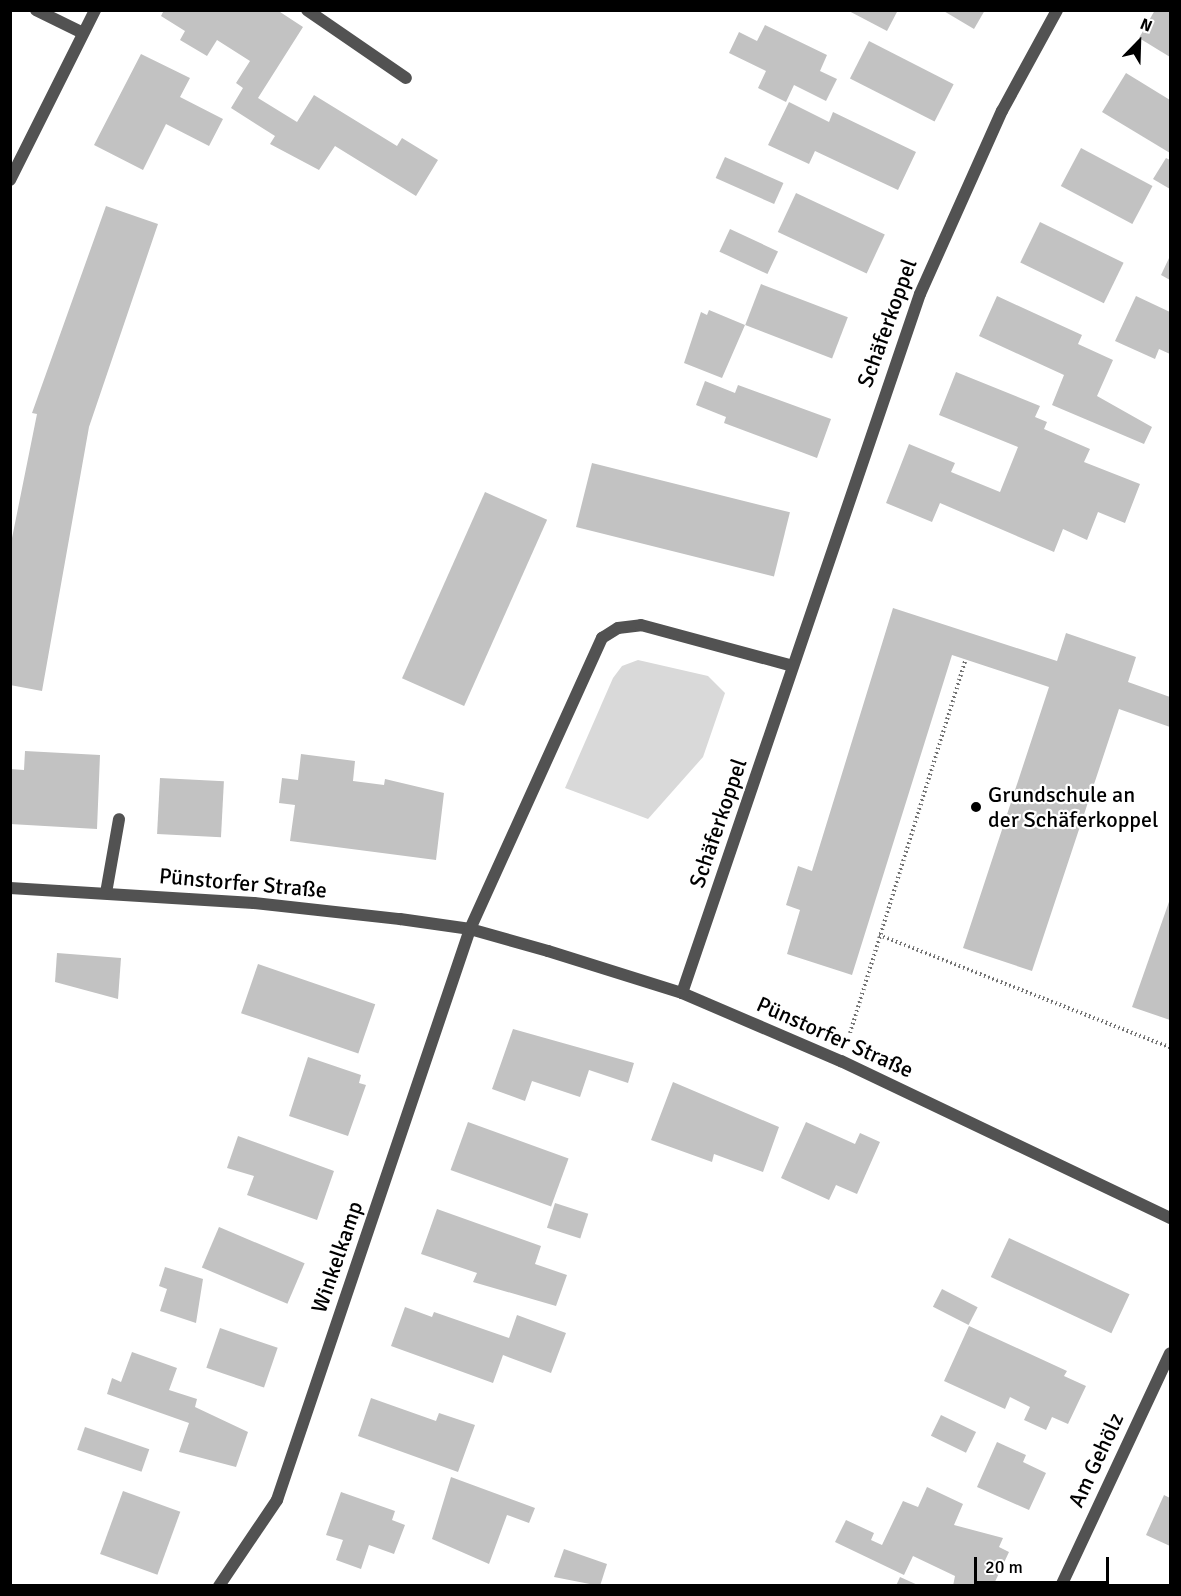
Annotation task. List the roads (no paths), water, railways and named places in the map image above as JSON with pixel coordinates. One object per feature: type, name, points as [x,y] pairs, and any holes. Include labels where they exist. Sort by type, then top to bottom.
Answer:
[{"type":"street","points":[[36,10],[81,32]]},
{"type":"street","points":[[10,180],[81,32],[95,10]]},
{"type":"street","points":[[307,10],[406,78]]},
{"type":"street","name":"Schäferkoppel","points":[[682,993],[939,244],[1057,10]]},
{"type":"street","points":[[470,929],[597,647],[618,628],[641,625],[793,666]]},
{"type":"street","points":[[106,893],[119,819]]},
{"type":"street","name":"Pünstorfer Straße","points":[[10,888],[254,903],[470,929],[682,993],[841,1061],[1170,1218]]},
{"type":"street","name":"Winkelkamp","points":[[219,1586],[263,1524],[283,1484],[470,929]]},
{"type":"street","name":"Am Gehölz","points":[[1061,1586],[1170,1353]]},
{"type":"place","name":"Grundschule an der Schäferkoppel","points":[[976,807]]}]
